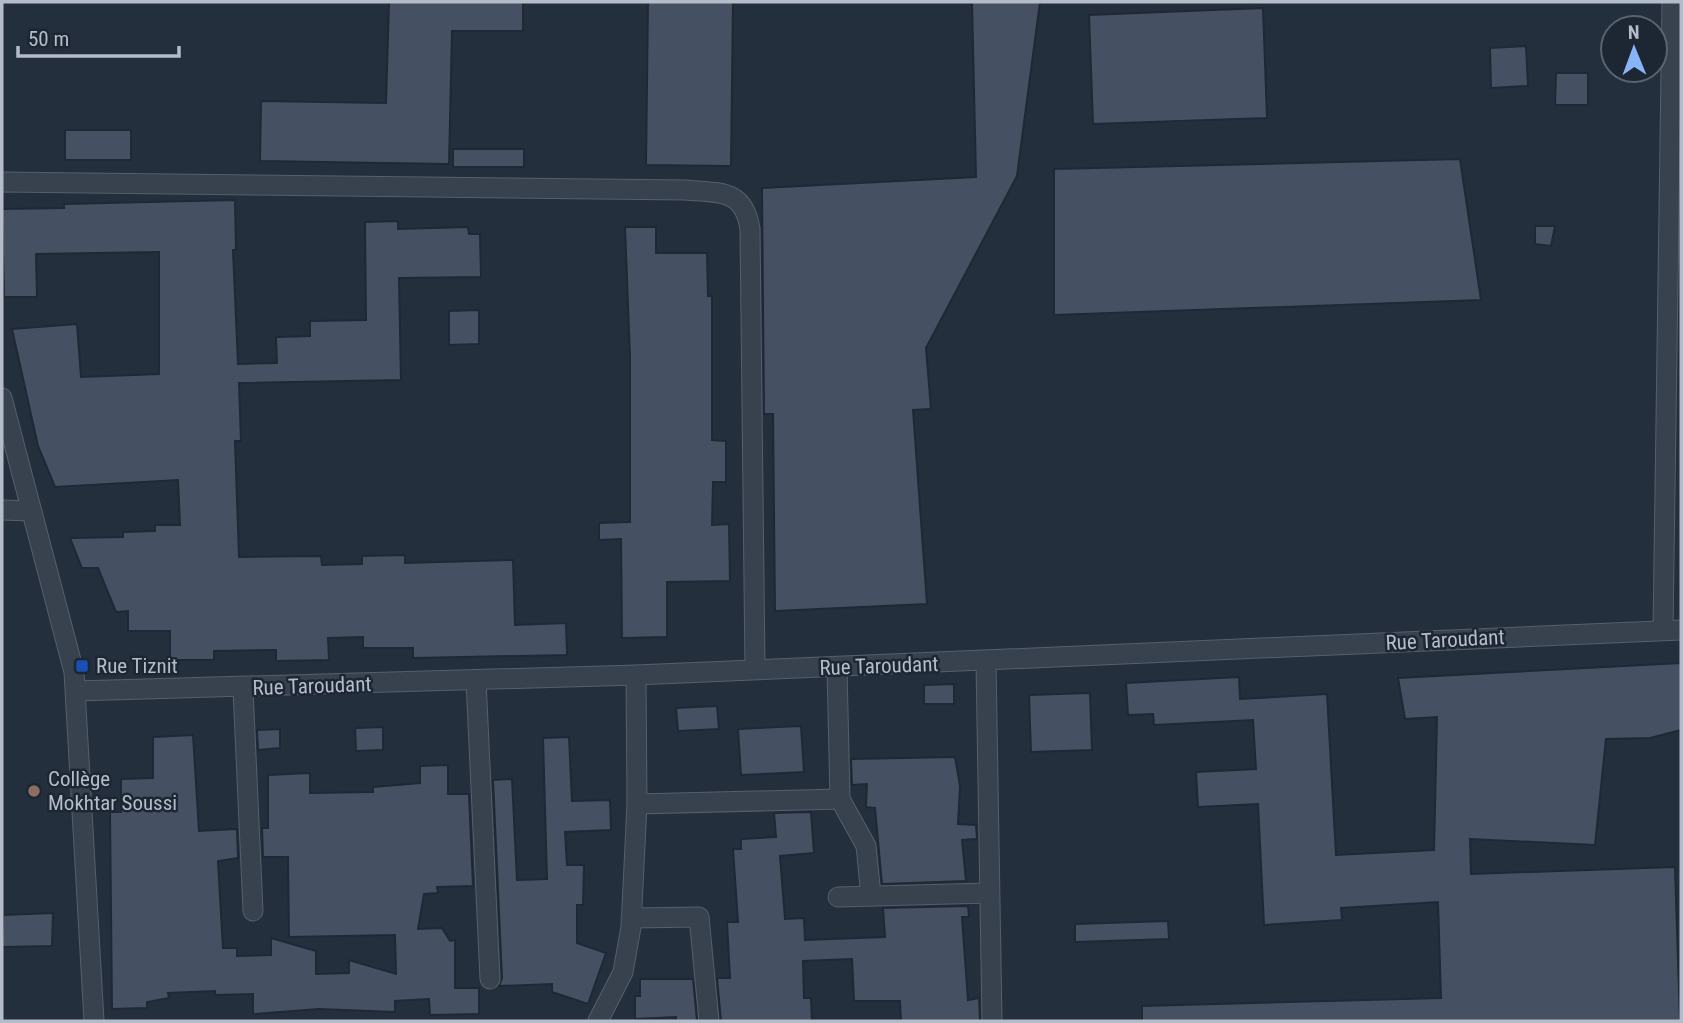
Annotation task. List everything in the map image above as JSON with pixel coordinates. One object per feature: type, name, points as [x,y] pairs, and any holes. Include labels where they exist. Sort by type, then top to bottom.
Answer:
[{"type":"street","points":[[1672,2],[1672,630]]},
{"type":"street","points":[[2,182],[686,190],[721,192],[734,197],[744,205],[750,229],[755,669]]},
{"type":"street","points":[[2,398],[74,672],[94,1021]]},
{"type":"street","points":[[2,510],[31,511]]},
{"type":"street","name":"Rue Taroudant","points":[[76,691],[243,689],[986,662],[1672,630]]},
{"type":"street","points":[[986,662],[992,1021]]},
{"type":"street","points":[[837,667],[840,799],[866,846],[871,896]]},
{"type":"street","points":[[597,1021],[623,972],[631,918],[637,804],[636,675]]},
{"type":"street","points":[[476,680],[490,979]]},
{"type":"street","points":[[243,689],[253,911]]},
{"type":"street","points":[[637,804],[840,799]]},
{"type":"street","points":[[838,897],[989,893]]},
{"type":"street","points":[[631,918],[699,917],[709,1021]]},
{"type":"building","points":[[389,2],[523,2],[523,31],[452,31],[449,164],[260,161],[261,101],[386,103]]},
{"type":"building","points":[[648,2],[733,2],[731,166],[646,165]]},
{"type":"building","points":[[972,2],[1040,2],[1017,176],[926,348],[931,409],[913,410],[927,604],[775,611],[773,414],[764,414],[762,188],[976,177]]},
{"type":"building","points":[[1263,8],[1267,118],[1093,124],[1089,15]]},
{"type":"building","points":[[1526,46],[1528,86],[1491,88],[1490,48]]},
{"type":"building","points":[[1556,73],[1588,73],[1588,105],[1555,105]]},
{"type":"building","points":[[65,130],[131,130],[131,160],[65,160]]},
{"type":"building","points":[[453,149],[524,149],[524,167],[453,167]]},
{"type":"building","points":[[1460,159],[1481,300],[1054,315],[1054,169]]},
{"type":"building","points":[[235,200],[236,250],[233,250],[238,364],[277,363],[276,337],[310,336],[310,321],[366,320],[365,222],[398,221],[398,229],[468,227],[469,234],[480,234],[481,277],[399,278],[401,380],[239,383],[241,441],[235,441],[239,557],[321,556],[322,565],[362,564],[362,556],[405,555],[405,563],[513,560],[515,625],[566,623],[567,655],[413,658],[413,648],[363,648],[363,637],[328,638],[329,660],[276,661],[276,650],[214,651],[214,660],[170,660],[170,631],[128,631],[128,611],[116,612],[98,568],[82,568],[70,538],[123,537],[123,532],[155,531],[155,525],[180,525],[178,480],[55,487],[38,446],[12,329],[77,324],[81,377],[159,374],[159,252],[36,254],[37,297],[4,297],[2,209],[64,208],[64,204]]},
{"type":"building","points":[[1535,226],[1555,226],[1551,246],[1535,244]]},
{"type":"building","points":[[625,227],[656,227],[656,253],[707,253],[708,296],[712,296],[712,440],[726,441],[726,482],[713,482],[712,525],[729,524],[730,581],[667,582],[667,637],[622,638],[621,539],[599,540],[599,523],[630,522],[630,357]]},
{"type":"building","points":[[479,310],[479,344],[449,345],[449,311]]},
{"type":"building","points":[[1681,663],[1681,730],[1650,738],[1606,739],[1595,845],[1470,839],[1471,874],[1675,867],[1680,1021],[1142,1021],[1142,1006],[1441,998],[1438,902],[1341,908],[1342,920],[1264,925],[1258,804],[1198,807],[1196,772],[1256,769],[1253,720],[1154,725],[1153,714],[1128,715],[1126,683],[1239,677],[1240,699],[1327,694],[1336,855],[1434,850],[1437,717],[1405,719],[1398,678]]},
{"type":"building","points":[[954,684],[954,704],[924,704],[924,685]]},
{"type":"building","points":[[1090,693],[1092,750],[1031,752],[1029,695]]},
{"type":"building","points":[[717,706],[719,729],[678,731],[676,708]]},
{"type":"building","points":[[801,726],[804,772],[741,775],[738,729]]},
{"type":"building","points":[[383,727],[383,750],[356,751],[355,728]]},
{"type":"building","points":[[280,729],[280,748],[258,750],[257,730]]},
{"type":"building","points":[[193,735],[199,831],[237,829],[238,858],[218,861],[223,948],[237,948],[237,956],[271,955],[271,938],[316,951],[316,974],[349,973],[349,960],[396,974],[395,935],[289,937],[288,857],[263,857],[262,828],[268,828],[268,775],[310,773],[310,793],[373,792],[373,787],[420,783],[420,766],[448,765],[448,794],[469,794],[473,886],[437,887],[438,893],[424,894],[418,929],[442,928],[450,941],[455,940],[455,988],[479,988],[479,1014],[430,1015],[429,999],[395,1001],[395,1012],[319,1009],[253,1014],[253,994],[215,995],[215,991],[168,993],[169,998],[147,1002],[147,1008],[112,1009],[110,812],[121,812],[121,779],[153,778],[153,737]]},
{"type":"building","points":[[569,737],[572,801],[610,800],[611,830],[565,832],[567,865],[584,865],[583,905],[577,905],[577,943],[606,953],[588,1004],[552,992],[552,984],[499,986],[502,978],[493,780],[512,779],[517,880],[547,879],[543,738]]},
{"type":"building","points":[[955,757],[960,786],[958,824],[976,825],[977,839],[962,840],[966,881],[882,884],[875,808],[866,807],[867,784],[852,785],[851,759]]},
{"type":"building","points":[[811,812],[814,853],[780,856],[785,919],[804,918],[805,940],[885,937],[883,908],[968,906],[969,917],[962,917],[968,1000],[979,998],[980,1021],[901,1021],[900,1001],[854,1001],[852,959],[803,961],[804,998],[811,998],[812,1021],[721,1021],[717,978],[730,978],[727,922],[738,922],[733,849],[741,849],[741,839],[776,837],[774,813]]},
{"type":"building","points":[[53,913],[52,946],[2,947],[3,915]]},
{"type":"building","points":[[1168,921],[1169,939],[1075,942],[1075,924]]},
{"type":"building","points":[[640,979],[693,979],[697,1021],[676,1021],[676,1017],[635,1019],[635,996],[640,996]]},
{"type":"place","name":"Rue Tiznit","points":[[82,666]]},
{"type":"place","name":"Collège Mokhtar Soussi","points":[[34,791]]}]
